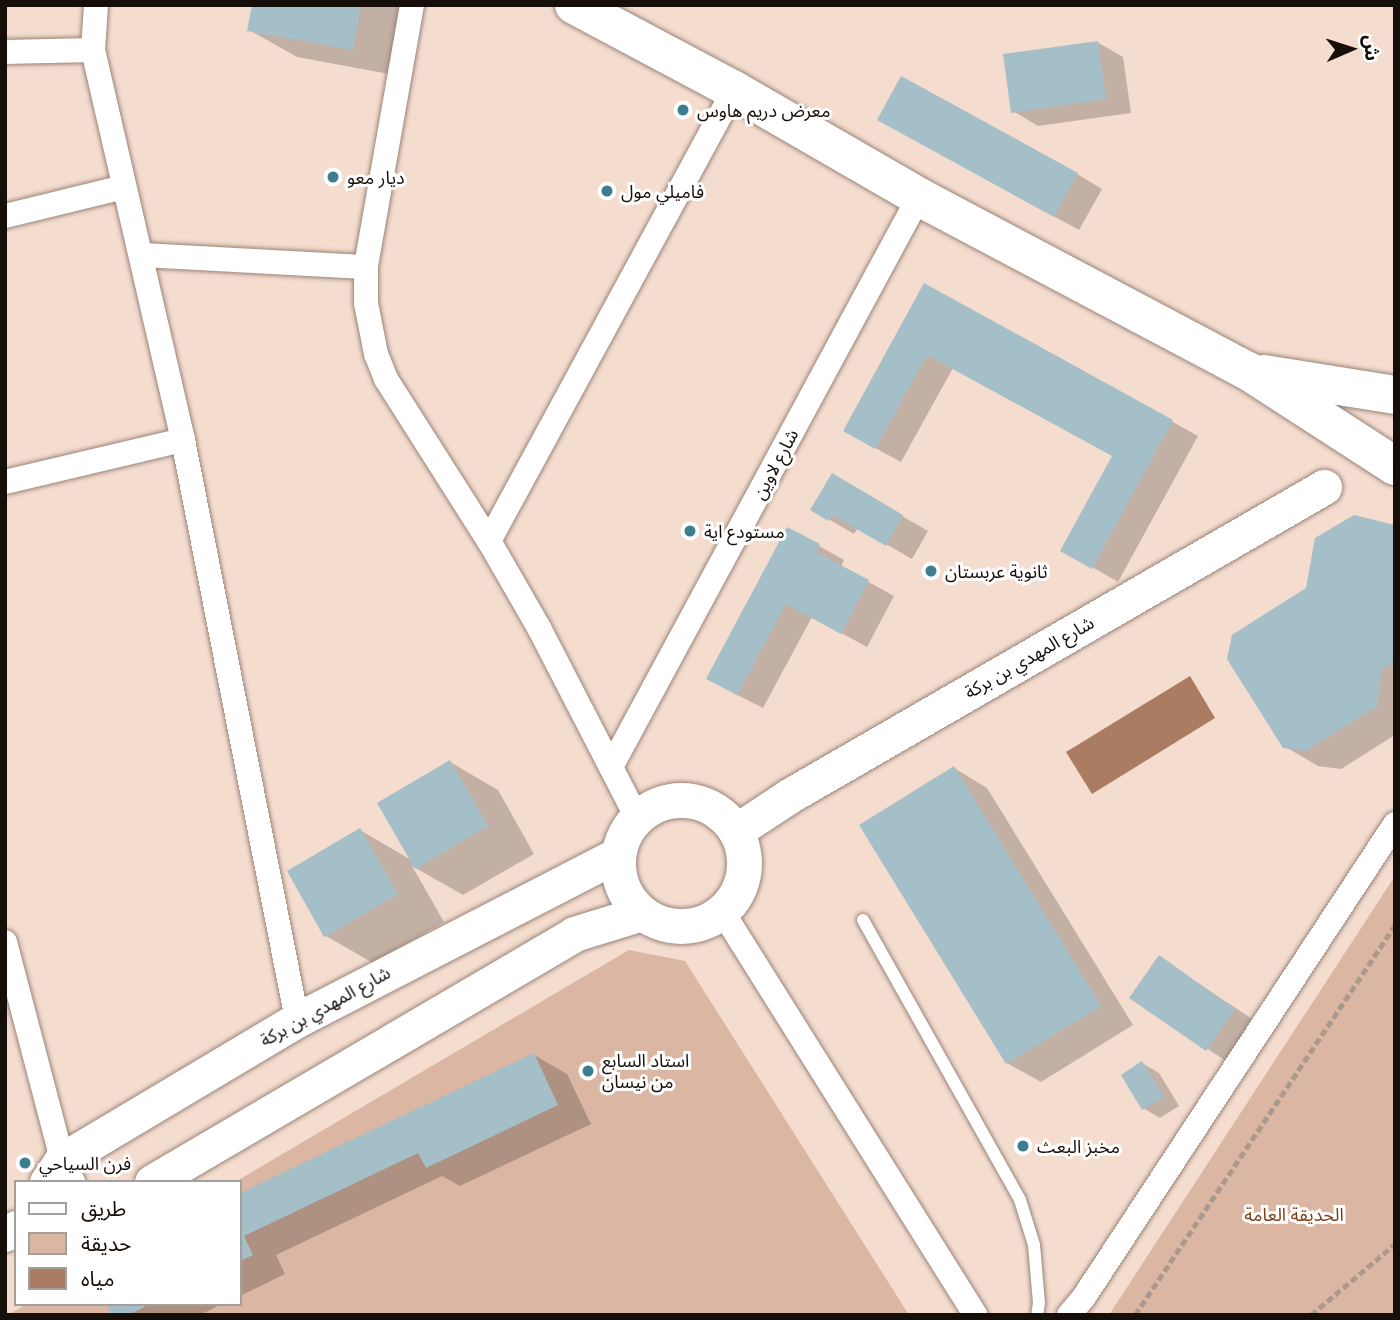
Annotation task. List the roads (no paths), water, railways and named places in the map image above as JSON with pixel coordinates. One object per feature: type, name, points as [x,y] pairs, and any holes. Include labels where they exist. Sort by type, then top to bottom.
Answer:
[{"type":"highway","points":[[574,5],[734,90],[919,197],[1248,371],[1395,466]]},
{"type":"highway","points":[[1248,371],[1395,395]]},
{"type":"street","points":[[96,5],[93,50],[183,439],[297,1020]]},
{"type":"street","points":[[412,5],[366,267],[369,327],[386,379],[489,541],[636,818]]},
{"type":"street","points":[[5,52],[93,50]]},
{"type":"street","points":[[489,541],[734,90]]},
{"type":"street","points":[[5,216],[124,187]]},
{"type":"street","name":"شارع لاوين","points":[[611,767],[919,197]]},
{"type":"street","points":[[141,255],[366,267]]},
{"type":"street","points":[[5,482],[183,439]]},
{"type":"street","name":"شارع المهدي بن بركة","points":[[736,831],[789,796],[1324,487]]},
{"type":"street","points":[[690,800],[708,805],[724,816],[736,831],[744,852],[743,874],[736,895],[722,911],[703,922],[682,926],[662,923],[642,913],[628,896],[620,876],[618,854],[625,835],[636,818],[661,803],[690,800]]},
{"type":"street","points":[[1069,1315],[1084,1297],[1395,824]]},
{"type":"street","name":"شارع المهدي بن بركة","points":[[60,1175],[297,1020],[618,854]]},
{"type":"street","points":[[722,911],[975,1315]]},
{"type":"street","points":[[155,1180],[574,934],[642,913]]},
{"type":"street","points":[[5,942],[60,1175]]},
{"type":"lane","points":[[863,920],[1020,1200],[1034,1245],[1039,1303],[1037,1315]]},
{"type":"water","points":[[1190,676],[1215,718],[1092,794],[1066,752]]},
{"type":"place","name":"معرض دريم هاوس","points":[[683,110]]},
{"type":"place","name":"ديار معو","points":[[333,177]]},
{"type":"place","name":"فاميلي مول","points":[[607,191]]},
{"type":"place","name":"مستودع اية","points":[[690,531]]},
{"type":"place","name":"ثانوية عربستان","points":[[931,571]]},
{"type":"place","name":"استاد السابع من نيسان","points":[[588,1071]]},
{"type":"place","name":"مخبز البعث","points":[[1023,1146]]},
{"type":"place","name":"فرن السياحي","points":[[25,1163]]},
{"type":"park label","name":"الحديقة العامة","points":[[1294,1214]]}]
